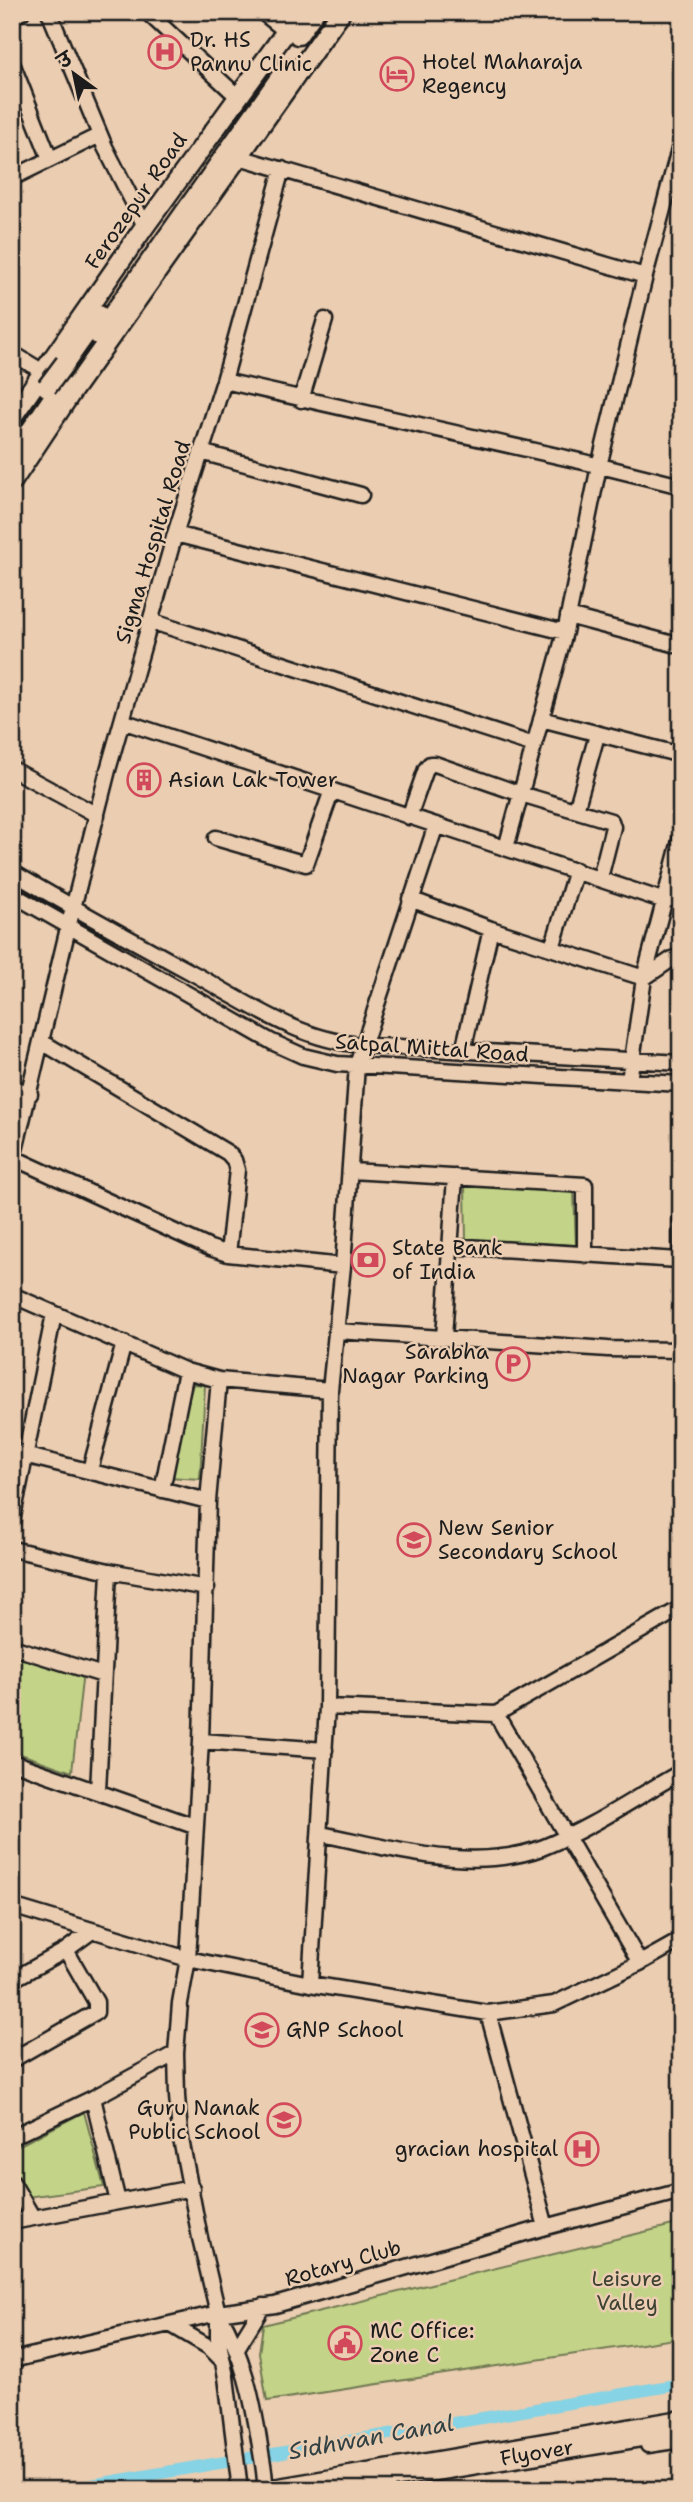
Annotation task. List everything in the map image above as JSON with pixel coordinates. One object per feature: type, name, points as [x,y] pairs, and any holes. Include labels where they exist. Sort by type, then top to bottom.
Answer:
[{"type":"highway","name":"Flyover","points":[[311,2490],[681,2428]]},
{"type":"main road","name":"Ferozepur Road","points":[[48,386],[145,226],[300,12]]},
{"type":"main road","points":[[70,375],[314,12]]},
{"type":"main road","points":[[70,375],[327,12]]},
{"type":"main road","name":"Ferozepur Road","points":[[12,482],[70,375],[239,157],[341,12]]},
{"type":"main road","name":"Ferozepur Road","points":[[12,417],[48,386],[70,375]]},
{"type":"main road","points":[[12,437],[48,386]]},
{"type":"main road","points":[[12,458],[48,386]]},
{"type":"street","points":[[12,16],[22,12]]},
{"type":"street","points":[[49,12],[100,135],[145,226]]},
{"type":"street","points":[[148,12],[150,17],[238,97]]},
{"type":"street","points":[[262,12],[286,31]]},
{"type":"street","points":[[12,63],[50,159]]},
{"type":"street","points":[[12,178],[100,135]]},
{"type":"street","points":[[506,848],[565,632],[599,466],[681,142]]},
{"type":"street","points":[[239,157],[645,276]]},
{"type":"street","name":"Sigma Hospital Road","points":[[13,1161],[68,928],[122,721],[175,534],[224,381],[282,169]]},
{"type":"street","points":[[301,400],[325,320]]},
{"type":"street","points":[[12,353],[48,386]]},
{"type":"street","points":[[224,381],[681,486]]},
{"type":"street","points":[[201,452],[360,495]]},
{"type":"street","points":[[175,534],[565,632]]},
{"type":"street","points":[[568,616],[681,646]]},
{"type":"street","points":[[150,621],[534,745]]},
{"type":"street","points":[[541,719],[681,755]]},
{"type":"street","points":[[122,721],[665,901],[681,895]]},
{"type":"street","points":[[576,810],[597,735]]},
{"type":"street","points":[[409,817],[426,769],[430,764],[435,764],[613,823],[600,878]]},
{"type":"street","points":[[12,769],[97,816]]},
{"type":"street","points":[[216,838],[306,864],[332,790]]},
{"type":"street","points":[[310,1983],[326,1750],[330,1390],[351,1171],[357,1065],[436,825]]},
{"type":"street","points":[[629,1081],[644,978],[681,837]]},
{"type":"street","points":[[552,948],[576,870]]},
{"type":"street","name":"Satpal Mittal Road","points":[[12,872],[284,1023],[324,1039],[363,1045],[681,1063]]},
{"type":"street","name":"Satpal Mittal Road","points":[[12,894],[272,1042],[320,1061],[681,1084]]},
{"type":"street","points":[[410,899],[491,929],[644,978]]},
{"type":"street","points":[[463,1051],[491,929]]},
{"type":"street","points":[[644,978],[681,956]]},
{"type":"street","points":[[42,1042],[228,1153],[237,1170],[228,1254]]},
{"type":"street","points":[[12,1087],[30,1094]]},
{"type":"street","points":[[13,1161],[228,1254],[343,1266]]},
{"type":"street","points":[[351,1171],[585,1185],[585,1255]]},
{"type":"street","points":[[444,1337],[455,1177]]},
{"type":"street","points":[[681,1218],[681,1287]]},
{"type":"street","points":[[450,1246],[679,1260]]},
{"type":"street","points":[[12,1295],[186,1371],[219,1380],[330,1390]]},
{"type":"street","points":[[12,1521],[19,1453],[54,1314]]},
{"type":"street","points":[[337,1331],[608,1349],[681,1350]]},
{"type":"street","points":[[90,1469],[124,1343]]},
{"type":"street","points":[[162,1490],[186,1371]]},
{"type":"street","points":[[219,1380],[208,1501],[201,1741],[188,1959],[180,2003],[176,2053],[180,2134],[200,2238],[218,2313],[237,2348],[257,2424],[263,2487],[681,2418]]},
{"type":"street","points":[[19,1453],[208,1501]]},
{"type":"street","points":[[12,1549],[109,1572],[207,1588]]},
{"type":"street","points":[[98,1791],[109,1572]]},
{"type":"street","points":[[327,1707],[496,1714],[681,1608]]},
{"type":"street","points":[[12,1647],[103,1675]]},
{"type":"street","points":[[496,1714],[640,1963]]},
{"type":"street","points":[[201,1741],[326,1750]]},
{"type":"street","points":[[12,1762],[194,1826]]},
{"type":"street","points":[[321,1834],[456,1858],[512,1855],[541,1848],[567,1836],[681,1772]]},
{"type":"street","points":[[12,1906],[188,1959],[488,2013],[554,2004],[681,1940]]},
{"type":"street","points":[[12,1980],[66,1950],[92,1931]]},
{"type":"street","points":[[12,2060],[96,2012],[96,2002],[66,1950]]},
{"type":"street","points":[[488,2013],[546,2227]]},
{"type":"street","points":[[12,2137],[93,2098],[176,2053]]},
{"type":"street","points":[[93,2098],[118,2202]]},
{"type":"street","points":[[12,2182],[33,2218]]},
{"type":"street","points":[[12,2222],[192,2188]]},
{"type":"street","name":"Rotary Club","points":[[12,2360],[218,2313],[263,2306],[681,2191]]},
{"type":"street","points":[[237,2348],[263,2306]]},
{"type":"street","points":[[218,2313],[217,2329],[240,2487]]},
{"type":"street","points":[[170,2324],[209,2347],[223,2361]]},
{"type":"street","points":[[363,2490],[681,2440]]},
{"type":"green space","points":[[465,1186],[574,1191],[576,1245],[466,1240]]},
{"type":"green space","points":[[193,1384],[205,1385],[200,1479],[168,1477]]},
{"type":"green space","points":[[12,1649],[83,1671],[72,1772],[12,1751]]},
{"type":"green space","points":[[84,2112],[104,2187],[26,2197],[12,2173],[12,2149]]},
{"type":"green space","name":"Leisure Valley","points":[[681,2223],[681,2338],[267,2401],[259,2353],[263,2325]]},
{"type":"waterway","name":"Sidhwan Canal","points":[[62,2490],[681,2384]]},
{"type":"place","name":"Dr. HS Pannu Clinic","points":[[165,52]]},
{"type":"place","name":"Hotel Maharaja Regency","points":[[397,74]]},
{"type":"place","name":"Asian Lak Tower","points":[[144,780]]},
{"type":"place","name":"State Bank of India","points":[[368,1260]]},
{"type":"place","name":"Sarabha Nagar Parking","points":[[513,1364]]},
{"type":"place","name":"New Senior Secondary School","points":[[414,1540]]},
{"type":"place","name":"GNP School","points":[[262,2030]]},
{"type":"place","name":"Guru Nanak Public School","points":[[284,2120]]},
{"type":"place","name":"gracian hospital","points":[[582,2149]]},
{"type":"place","name":"MC Office: Zone C","points":[[345,2343]]}]
